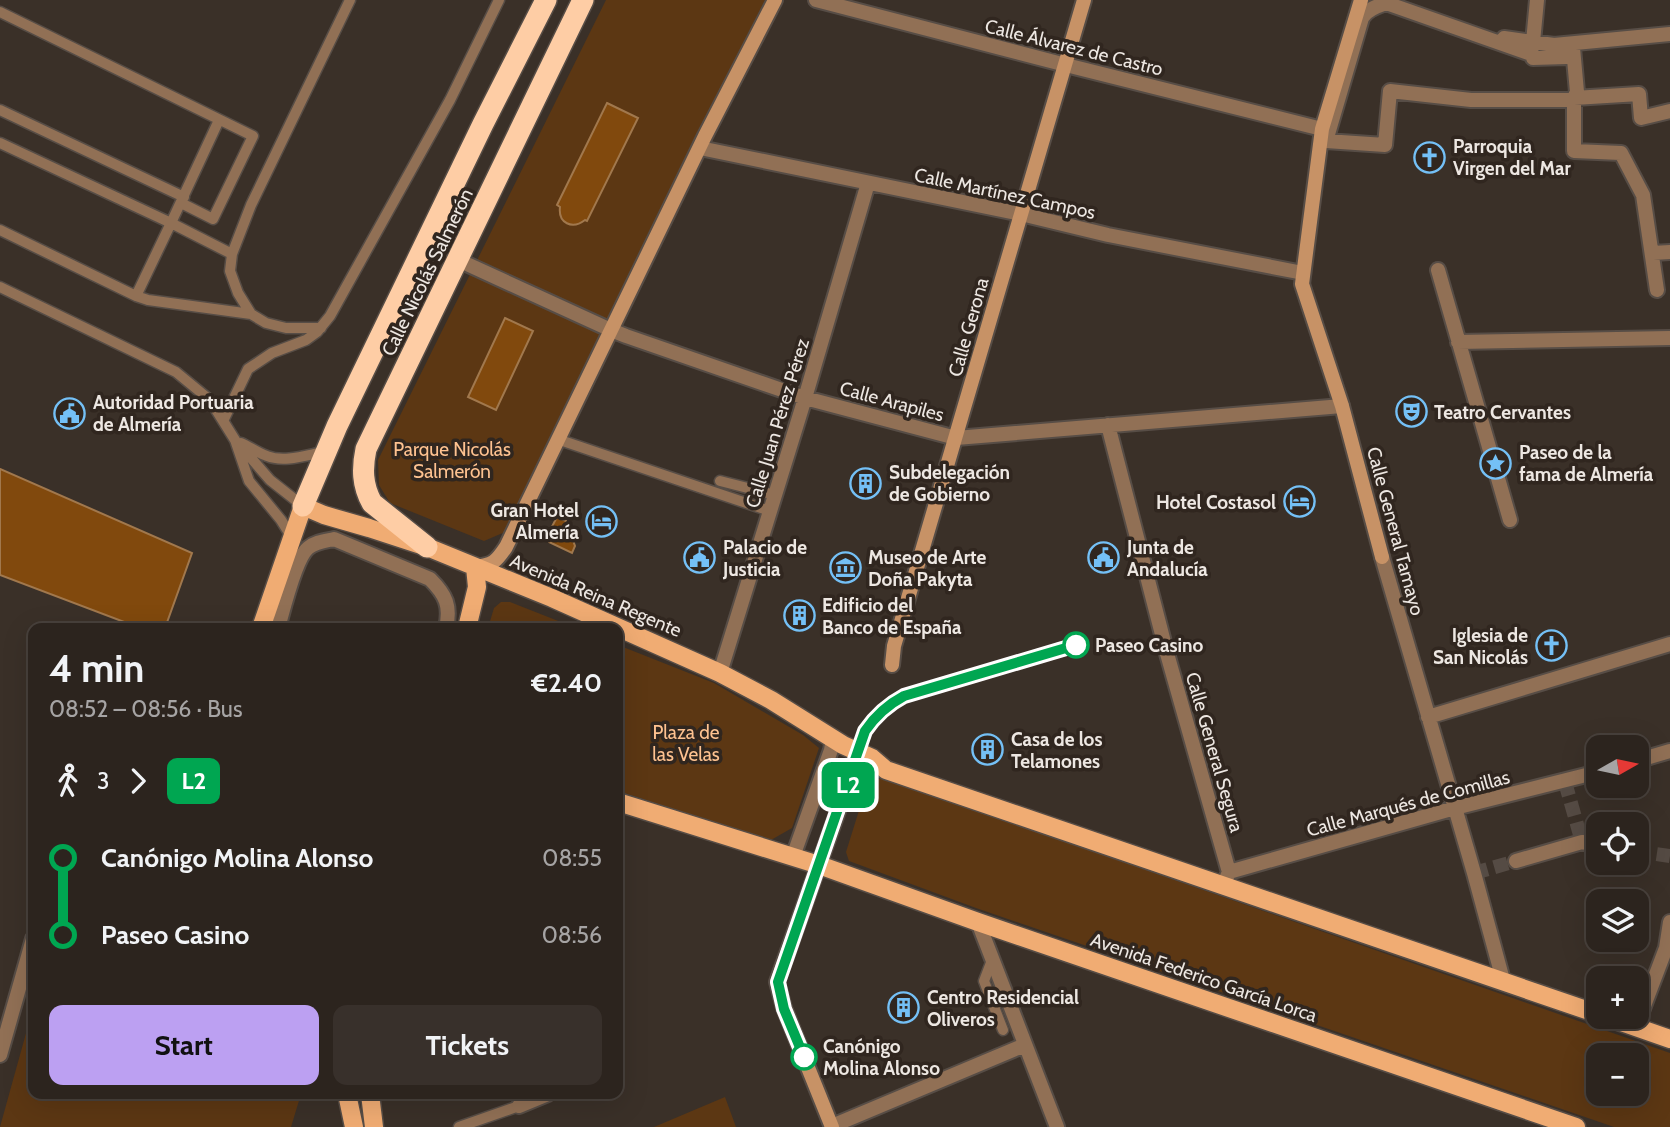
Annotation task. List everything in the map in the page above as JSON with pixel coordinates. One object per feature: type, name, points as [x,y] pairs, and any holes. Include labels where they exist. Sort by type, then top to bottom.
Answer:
[{"type":"highway","name":"Calle Nicolás Salmerón","points":[[303,506],[325,452],[483,124],[546,0]]},
{"type":"highway","name":"Calle Nicolás Salmerón","points":[[427,547],[372,503],[365,486],[363,462],[369,443],[583,0]]},
{"type":"main road","name":"Avenida Reina Regente","points":[[303,506],[427,547],[608,623]]},
{"type":"main road","points":[[263,623],[303,506]]},
{"type":"main road","points":[[468,623],[477,587],[475,567]]},
{"type":"main road","name":"Avenida Reina Regente","points":[[623,630],[720,673],[859,752]]},
{"type":"main road","points":[[859,752],[872,758],[886,770],[1226,879],[1586,1010]]},
{"type":"main road","points":[[623,804],[819,865]]},
{"type":"main road","name":"Avenida Federico García Lorca","points":[[819,865],[1576,1127]]},
{"type":"main road","points":[[1642,1029],[1670,1039]]},
{"type":"main road","points":[[348,1099],[355,1127]]},
{"type":"main road","points":[[371,1099],[374,1127]]},
{"type":"street","points":[[475,567],[496,561],[506,547],[775,0]]},
{"type":"street","name":"Calle Álvarez de Castro","points":[[816,0],[1322,130]]},
{"type":"street","name":"Calle Gerona","points":[[892,665],[894,646],[1084,0]]},
{"type":"street","name":"Calle General Tamayo","points":[[1361,0],[1322,130],[1302,284],[1342,406],[1382,557],[1503,980]]},
{"type":"street","points":[[1390,0],[1491,37],[1554,45],[1670,34]]},
{"type":"street","points":[[1533,42],[1537,0]]},
{"type":"street","points":[[1657,290],[1643,195],[1621,153],[1574,150],[1574,98],[1577,92],[1573,48],[1566,50],[1566,57],[1533,58],[1532,53],[1386,4],[1374,8],[1362,18],[1326,141],[1385,145],[1390,91],[1475,100],[1571,100],[1574,98],[1639,94],[1642,118],[1670,111]]},
{"type":"street","name":"Calle Martínez Campos","points":[[700,148],[1021,214],[1108,235],[1303,273]]},
{"type":"street","name":"Calle Juan Pérez Pérez","points":[[720,673],[868,183]]},
{"type":"street","points":[[1653,253],[1670,252]]},
{"type":"street","name":"Calle Arapiles","points":[[458,260],[611,330],[805,398],[956,438],[1342,406]]},
{"type":"street","points":[[1438,270],[1510,520]]},
{"type":"street","points":[[1458,342],[1670,338]]},
{"type":"street","name":"Calle General Segura","points":[[1108,425],[1226,879]]},
{"type":"street","points":[[280,623],[299,562],[306,549],[318,542],[334,539],[430,579],[442,591],[447,604],[446,623]]},
{"type":"street","points":[[1428,717],[1670,644]]},
{"type":"street","points":[[790,856],[795,851],[833,738]]},
{"type":"street","points":[[1649,757],[1670,751]]},
{"type":"street","points":[[859,752],[778,982],[784,1009],[832,1127],[1025,1045]]},
{"type":"street","name":"Calle Marqués de Comillas","points":[[1226,879],[1455,808],[1586,775]]},
{"type":"street","points":[[1516,861],[1586,843]]},
{"type":"street","points":[[978,922],[1057,1127]]},
{"type":"street","points":[[1649,995],[1668,948],[1670,922]]},
{"type":"street","points":[[0,1055],[28,957]]},
{"type":"street","points":[[519,1106],[536,1099]]},
{"type":"lane","points":[[251,314],[238,293],[230,271],[232,254],[251,205],[350,0]]},
{"type":"lane","points":[[224,419],[247,369],[272,353],[306,340],[321,328],[330,316],[450,100],[499,0]]},
{"type":"lane","points":[[0,12],[253,136],[213,219],[182,200],[0,110]]},
{"type":"lane","points":[[136,296],[219,120]]},
{"type":"lane","points":[[0,144],[232,254]]},
{"type":"lane","points":[[0,230],[148,300],[251,314],[266,323],[286,328],[321,328]]},
{"type":"lane","points":[[0,287],[176,372],[210,400],[235,440],[249,481],[291,536]]},
{"type":"lane","points":[[557,439],[770,511]]},
{"type":"lane","points":[[235,440],[274,458],[325,452]]},
{"type":"lane","points":[[235,440],[271,480],[303,506]]},
{"type":"lane","points":[[720,481],[775,495]]},
{"type":"lane","points":[[992,960],[984,981],[1003,1030]]},
{"type":"lane","points":[[459,1127],[519,1106]]},
{"type":"green space","name":"Parque Nicolás Salmerón","points":[[606,0],[765,0],[505,532],[484,541],[390,503],[379,485],[378,460]],"holes":[[[607,103],[637,118],[587,220],[568,223],[562,219],[560,206],[557,204]],[[505,318],[495,410],[468,396]]]},
{"type":"green space","points":[[501,602],[510,602],[563,623],[490,623],[494,608]]},
{"type":"green space","name":"Plaza de las Velas","points":[[623,647],[714,683],[803,735],[819,748],[792,828],[771,840],[623,793]]},
{"type":"green space","points":[[883,778],[1586,1024],[1586,1029],[1601,1029],[1641,1043],[1586,1043],[1586,1106],[1649,1106],[1649,1046],[1670,1053],[1670,1127],[1614,1127],[976,908],[849,861],[846,852],[870,781]]},
{"type":"green space","points":[[28,1026],[28,1099],[299,1099],[291,1127],[0,1127]]},
{"type":"green space","points":[[725,1097],[736,1127],[654,1127]]},
{"type":"shaded area","points":[[607,103],[638,118],[587,221],[567,223],[561,217],[560,207],[557,205]]},
{"type":"shaded area","points":[[505,318],[533,331],[496,410],[468,397]]},
{"type":"shaded area","points":[[0,469],[192,553],[167,623],[127,623],[0,575]]},
{"type":"shaded area","points":[[557,517],[566,521],[575,546],[572,553],[549,542],[547,536]]},
{"type":"tunnel","points":[[1565,782],[1582,842]]},
{"type":"tunnel","points":[[1649,853],[1670,856]]},
{"type":"tunnel","points":[[1474,873],[1516,861]]},
{"type":"bus line","name":"L2","points":[[804,1057],[784,1009],[778,982],[865,731],[878,714],[904,696],[1076,645]]},
{"type":"place","name":"Parroquia Virgen del Mar","points":[[1430,157]]},
{"type":"place","name":"Teatro Cervantes","points":[[1411,412]]},
{"type":"place","name":"Autoridad Portuaria de Almería","points":[[70,413]]},
{"type":"place","name":"Paseo de la fama de Almería","points":[[1496,463]]},
{"type":"place","name":"Subdelegación de Gobierno","points":[[866,483]]},
{"type":"place","name":"Hotel Costasol","points":[[1299,502]]},
{"type":"place","name":"Gran Hotel Almería","points":[[602,521]]},
{"type":"place","name":"Palacio de Justicia","points":[[700,558]]},
{"type":"place","name":"Junta de Andalucía","points":[[1104,558]]},
{"type":"place","name":"Museo de Arte Doña Pakyta","points":[[845,568]]},
{"type":"place","name":"Edificio del Banco de España","points":[[799,616]]},
{"type":"place","name":"Paseo Casino","points":[[1076,645]]},
{"type":"place","name":"Iglesia de San Nicolás","points":[[1551,646]]},
{"type":"place","name":"Casa de los Telamones","points":[[988,750]]},
{"type":"place","name":"Centro Residencial Oliveros","points":[[904,1008]]},
{"type":"place","name":"Canónigo Molina Alonso","points":[[804,1057]]}]
